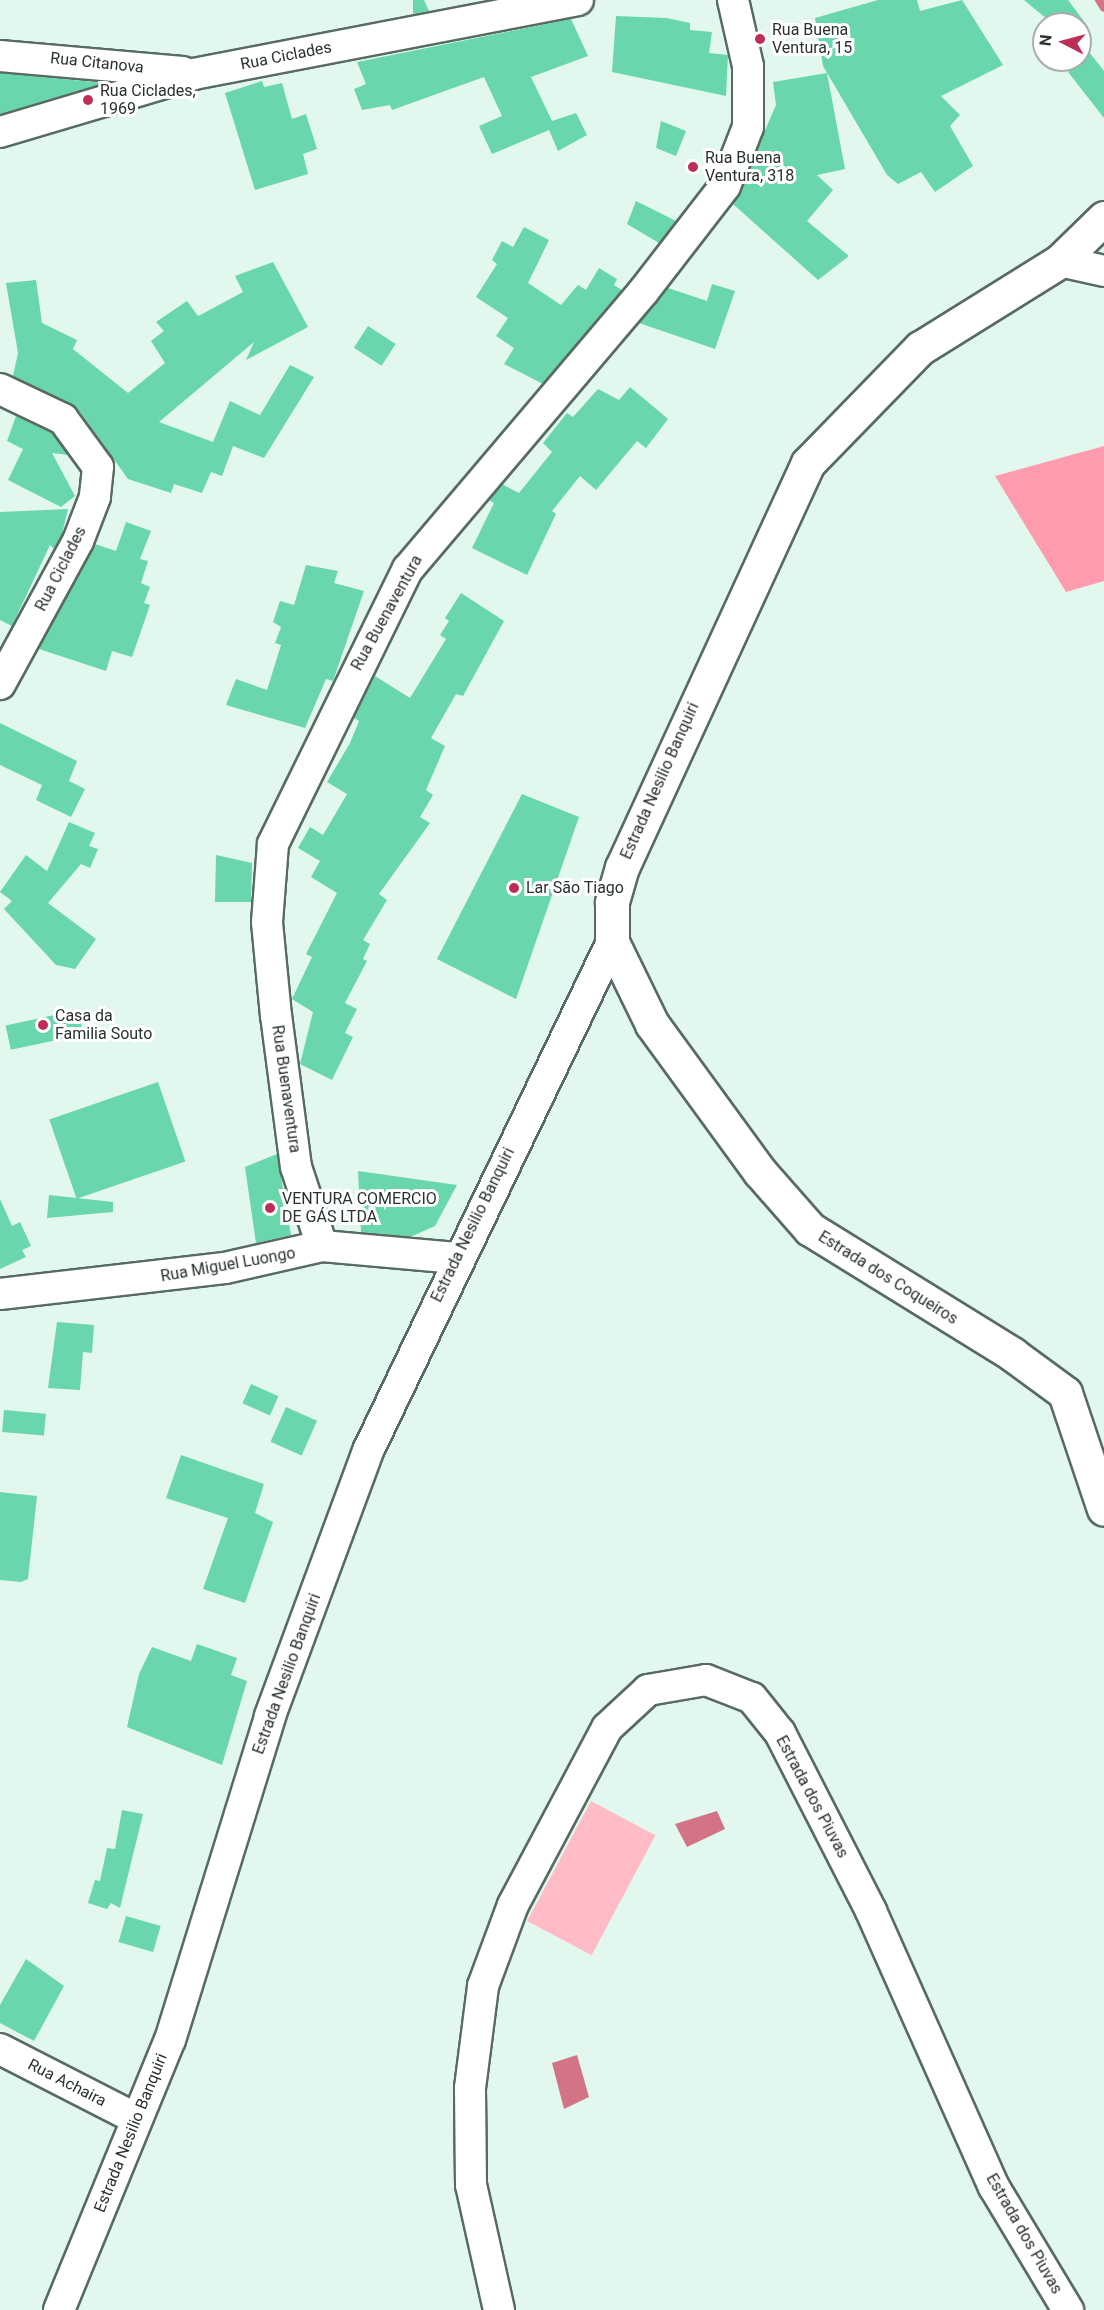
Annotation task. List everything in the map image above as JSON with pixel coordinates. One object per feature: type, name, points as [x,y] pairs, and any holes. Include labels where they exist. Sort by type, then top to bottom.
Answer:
[{"type":"street","name":"Rua Ciclades","points":[[0,132],[194,74],[578,0]]},
{"type":"street","name":"Rua Buenaventura","points":[[322,1246],[296,1167],[276,1016],[267,922],[273,843],[408,569],[643,292],[725,186],[748,127],[748,66],[733,0]]},
{"type":"street","name":"Rua Citanova","points":[[0,56],[194,74]]},
{"type":"street","name":"Estrada Nesilio Banquiri","points":[[59,2310],[135,2118],[170,2040],[270,1716],[368,1451],[456,1258],[612,942],[612,903],[622,867],[808,463],[920,348],[1060,261],[1104,218]]},
{"type":"street","points":[[1060,261],[1104,271]]},
{"type":"street","name":"Rua Ciclades","points":[[0,389],[63,419],[98,467],[95,497],[78,541],[0,684]]},
{"type":"street","name":"Estrada dos Coqueiros","points":[[612,942],[652,1024],[760,1172],[810,1229],[1012,1354],[1065,1394],[1103,1491]]},
{"type":"street","name":"Rua Miguel Luongo","points":[[0,1294],[225,1269],[322,1246],[456,1258]]},
{"type":"street","name":"Estrada dos Piuvas","points":[[499,2310],[471,2185],[470,2088],[483,1986],[513,1905],[607,1728],[648,1690],[706,1680],[752,1698],[780,1733],[871,1911],[994,2187],[1068,2310]]},
{"type":"street","name":"Rua Achaira","points":[[0,2049],[135,2118]]},
{"type":"shaded area","points":[[1104,446],[1104,581],[1066,592],[995,476]]},
{"type":"shaded area","points":[[591,1801],[655,1835],[592,1955],[527,1921]]},
{"type":"shaded area","points":[[717,1811],[725,1829],[687,1847],[675,1824]]},
{"type":"shaded area","points":[[577,2055],[589,2097],[564,2109],[552,2063]]},
{"type":"building","points":[[413,0],[424,0],[429,11],[413,14]]},
{"type":"building","points":[[878,0],[917,0],[920,11],[962,0],[1003,65],[941,96],[960,115],[950,126],[973,166],[935,192],[921,172],[898,184],[887,175],[823,66],[815,18]]},
{"type":"building","points":[[1024,0],[1068,0],[1077,12],[1038,12]]},
{"type":"building","points":[[616,16],[667,18],[690,23],[690,30],[712,32],[709,53],[728,55],[726,96],[612,72]]},
{"type":"building","points":[[571,19],[588,56],[531,77],[552,121],[576,113],[587,135],[558,151],[549,130],[492,154],[479,126],[502,116],[484,77],[392,110],[390,105],[362,110],[354,89],[366,84],[357,62]]},
{"type":"building","points":[[1092,56],[1104,71],[1104,118],[1068,72],[1092,72]]},
{"type":"building","points":[[0,73],[105,83],[0,114]]},
{"type":"building","points":[[827,73],[845,169],[817,175],[833,190],[807,221],[849,256],[818,280],[733,204],[776,105],[773,82]]},
{"type":"building","points":[[262,81],[264,87],[282,83],[292,119],[306,114],[317,149],[303,154],[308,174],[255,190],[225,93]]},
{"type":"building","points":[[661,121],[686,131],[676,156],[656,148]]},
{"type":"building","points":[[636,201],[676,221],[659,243],[627,224]]},
{"type":"building","points":[[524,227],[549,240],[528,283],[561,305],[578,285],[586,290],[599,268],[617,279],[614,285],[622,290],[543,384],[504,364],[514,348],[496,336],[508,318],[476,297],[497,264],[492,260],[502,241],[513,247]]},
{"type":"building","points":[[273,262],[308,327],[246,360],[254,342],[159,422],[213,442],[230,401],[260,415],[290,365],[314,377],[264,458],[233,446],[222,476],[211,472],[202,493],[174,484],[171,493],[128,479],[77,408],[13,376],[18,353],[6,283],[36,280],[42,323],[77,340],[73,349],[128,393],[165,363],[151,341],[164,331],[156,322],[187,301],[198,316],[204,313],[243,292],[235,276]]},
{"type":"building","points":[[712,284],[735,291],[715,349],[639,323],[668,288],[707,301]]},
{"type":"building","points":[[368,326],[396,344],[382,366],[354,348]]},
{"type":"building","points":[[630,387],[668,419],[646,448],[637,441],[596,490],[580,476],[552,511],[556,514],[527,575],[472,548],[494,503],[489,500],[502,484],[519,493],[552,452],[543,443],[567,413],[573,417],[598,389],[619,400]]},
{"type":"building","points":[[16,416],[52,433],[68,455],[52,453],[75,496],[61,507],[8,480],[23,449],[7,441]]},
{"type":"building","points":[[68,509],[62,534],[54,549],[50,545],[12,626],[0,620],[0,512]]},
{"type":"building","points":[[126,522],[151,531],[140,559],[148,561],[141,583],[150,587],[144,603],[150,605],[132,657],[112,651],[106,671],[39,649],[95,544],[116,551]]},
{"type":"building","points":[[306,565],[338,571],[334,583],[364,591],[333,681],[326,679],[305,728],[226,705],[236,679],[267,690],[281,645],[275,643],[281,627],[273,622],[280,601],[294,605]]},
{"type":"building","points":[[461,593],[504,621],[463,696],[456,694],[431,738],[445,746],[426,790],[433,795],[420,817],[430,823],[379,894],[387,900],[363,940],[370,944],[363,959],[367,961],[345,1003],[357,1009],[345,1033],[353,1037],[332,1080],[300,1064],[313,1012],[292,999],[312,957],[306,954],[337,893],[311,877],[320,861],[298,848],[310,827],[323,835],[347,794],[327,782],[350,743],[359,721],[354,718],[375,676],[410,698],[446,639],[440,635],[449,621],[445,618]]},
{"type":"building","points":[[0,723],[77,761],[69,781],[85,789],[71,817],[36,800],[42,785],[0,765]]},
{"type":"building","name":"Lar São Tiago","points":[[522,794],[579,817],[516,999],[437,959]]},
{"type":"building","points":[[69,822],[95,833],[89,846],[98,849],[90,868],[81,864],[48,903],[96,939],[75,969],[56,965],[4,909],[12,901],[0,892],[26,855],[47,871]]},
{"type":"building","points":[[216,855],[252,863],[251,902],[215,902]]},
{"type":"building","name":"Casa da Familia Souto","points":[[78,1010],[83,1034],[11,1050],[6,1025]]},
{"type":"building","points":[[158,1082],[185,1161],[77,1199],[49,1119]]},
{"type":"building","name":"VENTURA COMERCIO DE GÁS LTDA","points":[[277,1154],[291,1235],[256,1243],[245,1167]]},
{"type":"building","points":[[358,1171],[457,1185],[435,1226],[410,1237],[361,1232]]},
{"type":"building","points":[[49,1195],[113,1202],[113,1212],[47,1218]]},
{"type":"building","points":[[0,1199],[12,1226],[20,1222],[31,1246],[22,1250],[26,1257],[0,1269]]},
{"type":"building","points":[[57,1322],[94,1325],[92,1353],[83,1352],[80,1390],[48,1388]]},
{"type":"building","points":[[251,1384],[278,1396],[270,1415],[242,1403]]},
{"type":"building","points":[[286,1407],[317,1421],[302,1456],[271,1442]]},
{"type":"building","points":[[4,1410],[46,1414],[44,1436],[2,1432]]},
{"type":"building","points":[[181,1455],[264,1484],[255,1513],[273,1522],[245,1603],[203,1589],[228,1518],[166,1498]]},
{"type":"building","points":[[0,1492],[37,1496],[28,1579],[21,1582],[0,1580]]},
{"type":"building","points":[[197,1644],[237,1658],[231,1675],[247,1681],[222,1765],[127,1727],[139,1674],[152,1647],[191,1661]]},
{"type":"building","points":[[122,1810],[143,1814],[120,1908],[111,1903],[107,1909],[88,1903],[95,1880],[100,1881],[107,1848],[115,1849]]},
{"type":"building","points":[[126,1916],[161,1926],[153,1952],[119,1942]]},
{"type":"building","points":[[26,1959],[64,1986],[34,2041],[0,2023],[0,2005]]},
{"type":"waterway","points":[[1099,0],[1104,8]]},
{"type":"place","name":"Rua Buena Ventura, 15","points":[[760,39]]},
{"type":"place","name":"Rua Ciclades, 1969","points":[[88,100]]},
{"type":"place","name":"Rua Buena Ventura, 318","points":[[693,167]]},
{"type":"place","name":"Lar São Tiago","points":[[514,888]]},
{"type":"place","name":"Casa da Familia Souto","points":[[43,1025]]},
{"type":"place","name":"VENTURA COMERCIO DE GÁS LTDA","points":[[270,1208]]}]
